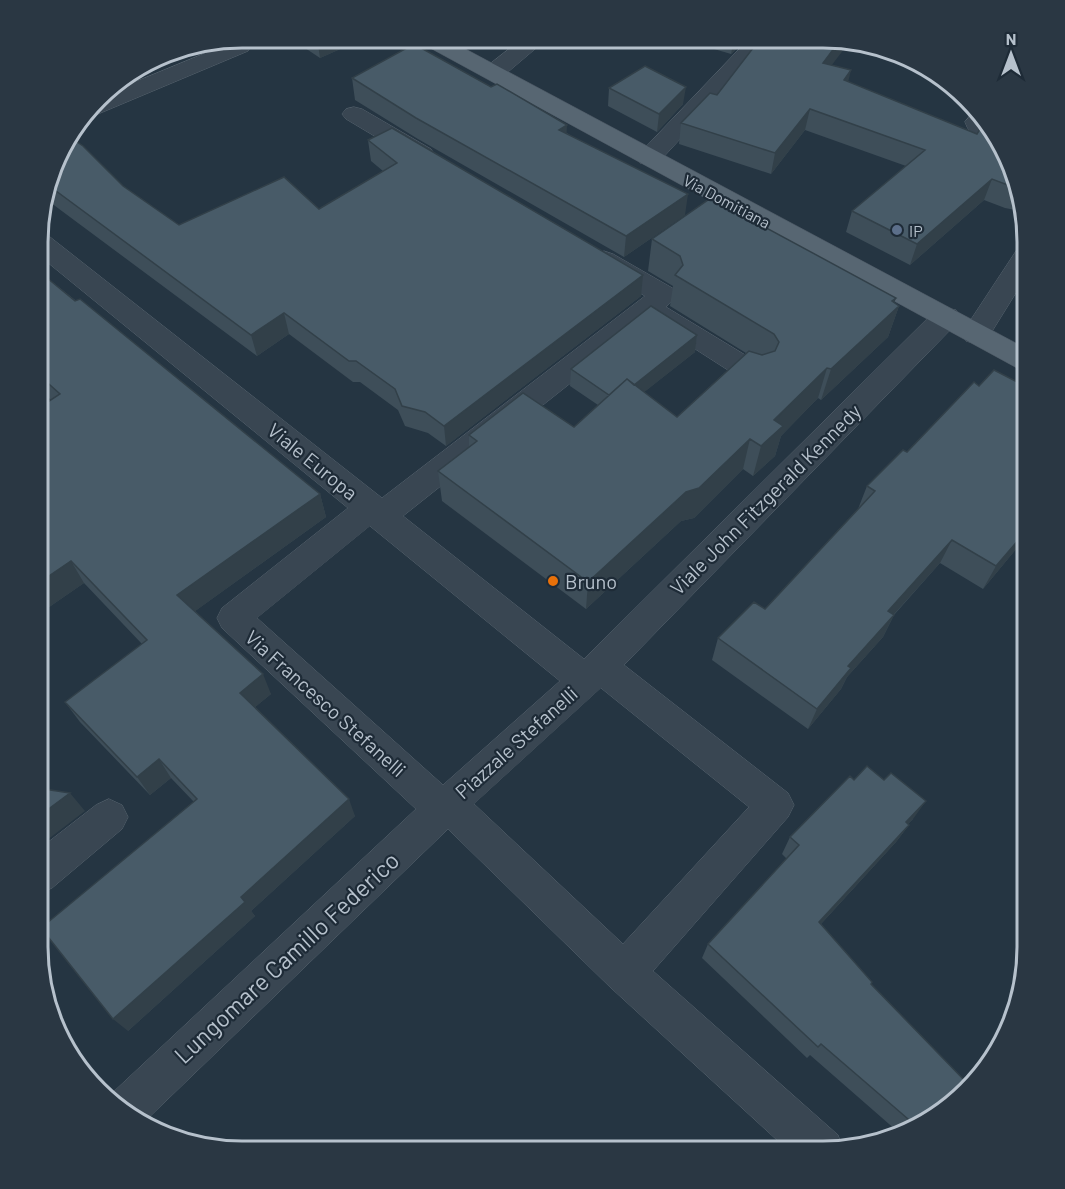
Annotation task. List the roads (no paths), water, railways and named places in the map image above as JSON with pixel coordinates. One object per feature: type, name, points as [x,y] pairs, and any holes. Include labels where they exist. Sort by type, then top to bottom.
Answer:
[{"type":"main road","name":"Via Domitiana","points":[[448,48],[649,158],[717,207],[946,317],[1017,356]]},
{"type":"street","points":[[494,72],[524,48]]},
{"type":"street","points":[[649,158],[753,48]]},
{"type":"street","points":[[109,101],[234,49]]},
{"type":"street","points":[[354,114],[444,166]]},
{"type":"street","name":"Viale Europa","points":[[48,249],[376,511],[592,673],[775,805],[624,973]]},
{"type":"street","points":[[376,511],[664,295],[634,266],[585,249]]},
{"type":"street","points":[[976,334],[1017,270]]},
{"type":"street","points":[[648,308],[755,374]]},
{"type":"street","name":"Viale John Fitzgerald Kennedy","points":[[592,673],[946,317]]},
{"type":"street","name":"Via Francesco Stefanelli","points":[[376,511],[234,618],[445,807]]},
{"type":"street","name":"Piazzale Stefanelli","points":[[445,807],[592,673]]},
{"type":"street","points":[[445,807],[624,973],[811,1141]]},
{"type":"street","name":"Lungomare Camillo Federico","points":[[130,1105],[445,807]]},
{"type":"street","points":[[48,867],[109,818]]},
{"type":"place","name":"IP","points":[[897,230]]},
{"type":"place","name":"Bruno","points":[[553,581]]}]
